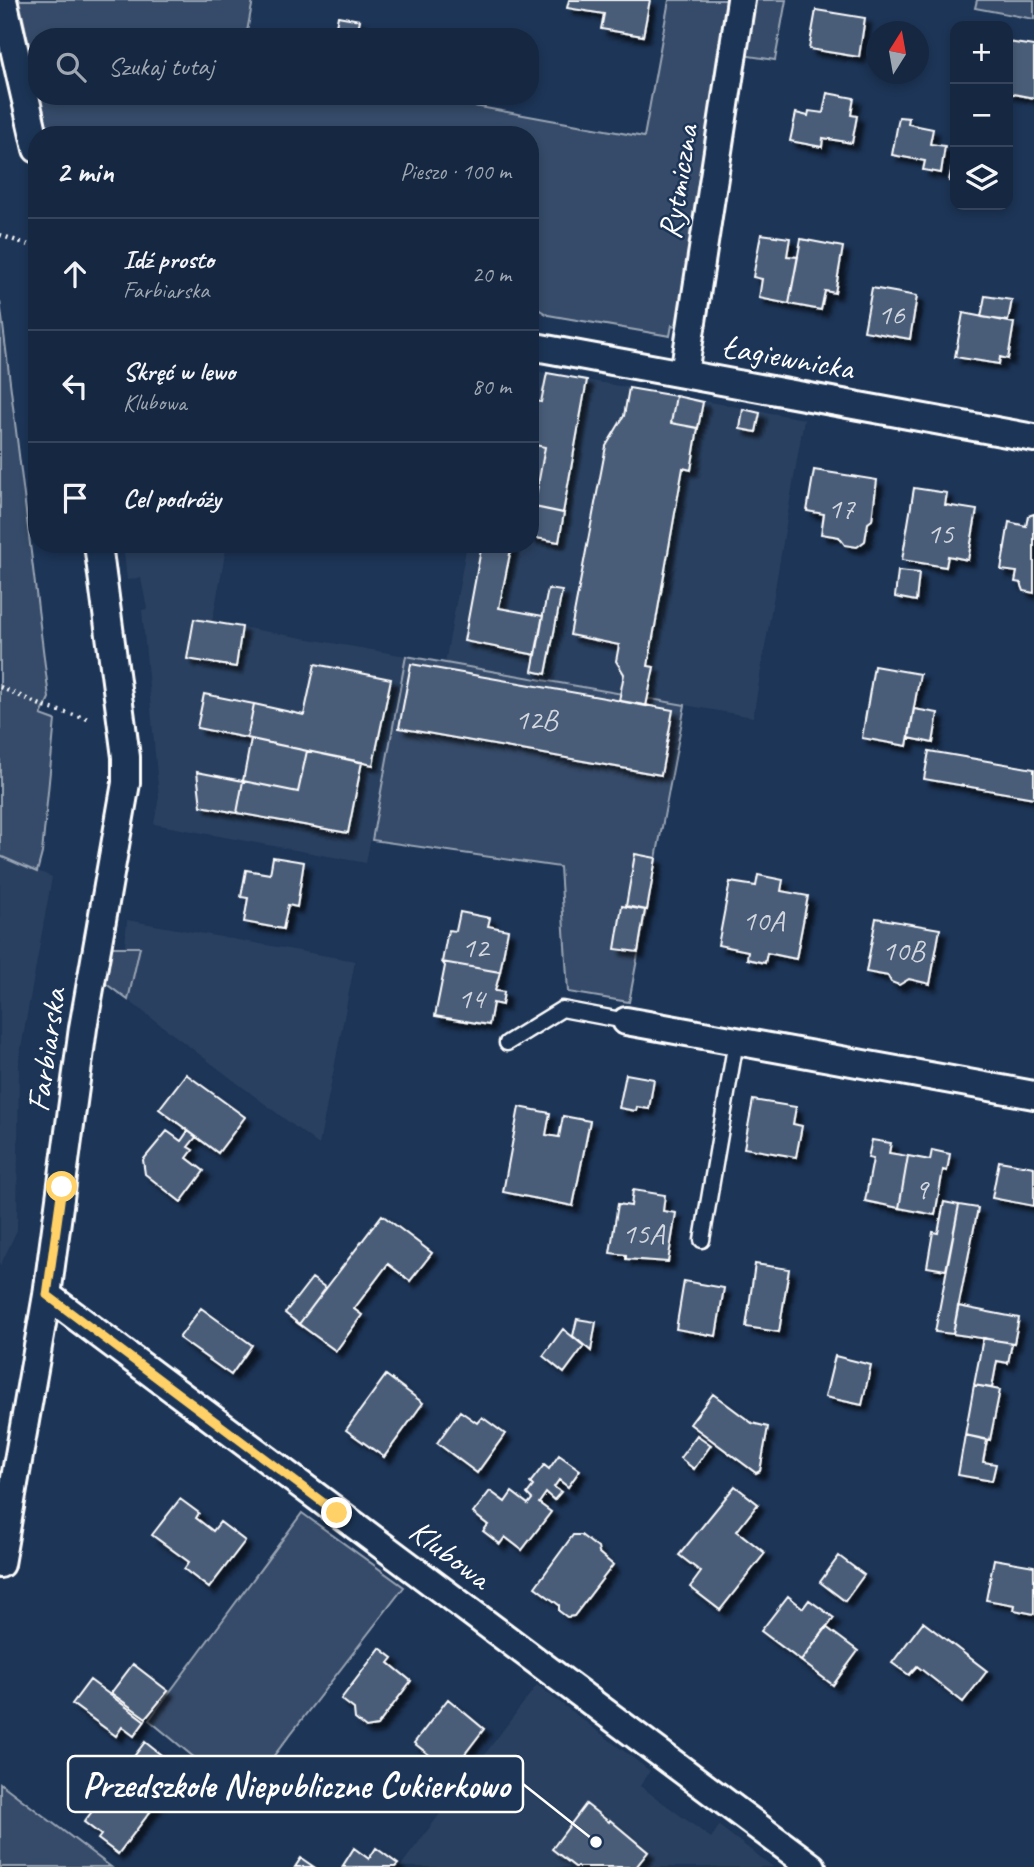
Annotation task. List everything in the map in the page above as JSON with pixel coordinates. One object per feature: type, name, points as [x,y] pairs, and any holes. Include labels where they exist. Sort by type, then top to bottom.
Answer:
[{"type":"street","points":[[3,0],[32,126]]},
{"type":"street","name":"Rytmiczna","points":[[684,374],[741,0]]},
{"type":"street","name":"Łagiewnicka","points":[[539,348],[1034,438]]},
{"type":"street","name":"Farbiarska","points":[[0,1564],[47,1295],[83,1028],[126,783],[121,722],[99,553]]},
{"type":"street","points":[[626,1021],[1034,1096]]},
{"type":"street","name":"Klubowa","points":[[47,1295],[812,1867]]},
{"type":"lane","points":[[508,1043],[562,1009],[626,1021]]},
{"type":"lane","points":[[702,1240],[736,1041]]},
{"type":"path","points":[[0,235],[28,245]]},
{"type":"path","points":[[0,687],[45,706],[78,716],[121,722]]},
{"type":"shaded area","points":[[19,0],[253,0],[248,28],[28,28],[28,40]]},
{"type":"shaded area","points":[[669,0],[728,0],[680,327],[672,325],[670,336],[548,315],[539,310],[539,126],[47,126],[42,105],[469,105],[644,137]]},
{"type":"shaded area","points":[[751,0],[786,0],[775,60],[742,55]]},
{"type":"shaded area","points":[[977,0],[1034,0],[1034,19],[975,8]]},
{"type":"shaded area","points":[[0,301],[28,528],[28,553],[31,553],[49,698],[41,715],[55,720],[42,853],[37,872],[0,856]]},
{"type":"shaded area","points":[[539,372],[804,419],[753,717],[445,663],[465,553],[539,553]]},
{"type":"shaded area","points":[[124,553],[225,553],[212,622],[406,656],[366,863],[154,824],[159,797],[142,610],[147,609],[141,578],[127,580]]},
{"type":"shaded area","points":[[406,656],[685,705],[629,1002],[568,992],[560,867],[372,840]]},
{"type":"shaded area","points":[[0,856],[52,877],[19,1059],[17,1230],[0,1266]]},
{"type":"shaded area","points":[[127,920],[355,961],[319,1145],[128,1000],[140,947],[125,946]]},
{"type":"shaded area","points":[[111,947],[140,947],[128,1000],[105,983]]},
{"type":"shaded area","points":[[302,1513],[404,1587],[242,1797],[149,1720]]},
{"type":"shaded area","points":[[537,1685],[650,1771],[640,1786],[711,1838],[719,1826],[773,1867],[400,1867]]},
{"type":"shaded area","points":[[0,1783],[111,1867],[0,1867]]},
{"type":"building","points":[[569,0],[650,0],[643,36],[601,29],[604,14],[567,8]]},
{"type":"building","points":[[816,10],[865,18],[859,57],[809,49]]},
{"type":"building","points":[[338,16],[360,20],[358,28],[336,28]]},
{"type":"building","points":[[1013,43],[1034,46],[1034,98],[1013,94]]},
{"type":"building","points":[[827,93],[854,98],[851,115],[857,116],[852,143],[823,138],[822,147],[790,141],[796,113],[808,116],[809,111],[823,113]]},
{"type":"building","points":[[899,117],[909,118],[908,124],[933,129],[930,144],[945,146],[941,173],[923,170],[925,161],[892,155]]},
{"type":"building","points":[[761,234],[790,238],[787,256],[798,257],[789,304],[759,298],[762,279],[753,277]]},
{"type":"building","points":[[801,239],[843,247],[835,293],[825,291],[821,310],[789,304]]},
{"type":"building","points":[[872,288],[917,296],[910,339],[864,331]]},
{"type":"building","points":[[985,296],[1012,300],[1008,321],[981,317]]},
{"type":"building","points":[[963,313],[1014,323],[1008,359],[1000,357],[999,364],[955,357]]},
{"type":"building","points":[[547,373],[587,380],[563,513],[539,508],[539,480],[545,447],[539,446],[541,402]]},
{"type":"building","points":[[629,388],[676,396],[671,423],[698,428],[691,470],[683,468],[648,666],[654,667],[646,706],[619,701],[624,674],[616,661],[619,645],[570,635],[606,446],[624,416]]},
{"type":"building","points":[[676,396],[703,402],[698,428],[671,423]]},
{"type":"building","points":[[743,409],[760,413],[756,432],[740,429]]},
{"type":"building","points":[[539,446],[545,447],[539,480]]},
{"type":"building","points":[[814,470],[877,480],[872,520],[868,523],[865,541],[857,547],[845,545],[839,537],[821,534],[824,514],[807,511]]},
{"type":"building","points":[[914,488],[947,493],[945,505],[977,510],[968,560],[948,556],[946,567],[902,560]]},
{"type":"building","points":[[539,508],[564,513],[559,542],[539,539]]},
{"type":"building","points":[[1034,514],[1034,593],[1024,591],[1021,583],[1015,582],[1017,572],[1001,570],[1009,522],[1026,526],[1028,516]]},
{"type":"building","points":[[480,553],[510,553],[499,608],[543,616],[536,655],[464,641]]},
{"type":"building","points":[[898,571],[919,573],[916,601],[895,597]]},
{"type":"building","points":[[548,589],[562,591],[546,674],[532,671]]},
{"type":"building","points":[[194,619],[242,627],[236,667],[187,659]]},
{"type":"building","points":[[315,664],[391,679],[373,765],[247,738],[254,704],[304,715]]},
{"type":"building","points":[[411,664],[673,710],[661,775],[399,728]]},
{"type":"building","points":[[874,666],[920,674],[907,746],[862,738]]},
{"type":"building","points":[[204,694],[254,704],[247,738],[197,728]]},
{"type":"building","points":[[914,709],[938,713],[933,743],[909,738]]},
{"type":"building","points":[[251,739],[307,751],[298,792],[243,781]]},
{"type":"building","points":[[307,751],[362,762],[348,833],[237,813],[243,781],[298,792]]},
{"type":"building","points":[[929,751],[1034,769],[1034,798],[924,779]]},
{"type":"building","points":[[197,772],[243,781],[237,813],[201,806]]},
{"type":"building","points":[[635,854],[656,858],[647,910],[626,906]]},
{"type":"building","points":[[273,857],[304,862],[297,907],[288,905],[283,929],[244,922],[248,898],[241,897],[246,870],[270,874]]},
{"type":"building","points":[[758,875],[783,880],[781,891],[808,896],[796,959],[767,953],[765,963],[747,959],[748,951],[718,945],[730,882],[756,886]]},
{"type":"building","points":[[622,906],[645,910],[638,952],[615,949]]},
{"type":"building","points":[[460,912],[490,918],[488,926],[508,930],[500,972],[442,962],[448,930],[456,931]]},
{"type":"building","points":[[876,918],[940,929],[930,984],[909,979],[899,985],[891,982],[888,976],[866,972]]},
{"type":"building","points":[[442,962],[500,972],[495,991],[504,992],[502,1005],[493,1003],[489,1025],[435,1016],[445,966]]},
{"type":"building","points":[[186,1074],[245,1117],[218,1153],[159,1109]]},
{"type":"building","points":[[626,1074],[654,1079],[649,1109],[637,1107],[636,1111],[619,1108]]},
{"type":"building","points":[[753,1100],[796,1107],[793,1124],[802,1126],[796,1157],[744,1148]]},
{"type":"building","points":[[519,1107],[550,1113],[546,1135],[559,1137],[563,1116],[590,1121],[573,1206],[503,1192]]},
{"type":"building","points":[[167,1131],[181,1141],[188,1131],[196,1137],[188,1147],[193,1150],[187,1158],[204,1171],[181,1202],[145,1174],[143,1160]]},
{"type":"building","points":[[872,1140],[891,1143],[889,1153],[908,1156],[899,1208],[865,1201],[873,1159],[868,1158]]},
{"type":"building","points":[[932,1150],[950,1154],[947,1171],[943,1170],[935,1215],[899,1208],[908,1156],[930,1160]]},
{"type":"building","points":[[999,1161],[1034,1167],[1034,1206],[992,1198]]},
{"type":"building","points":[[633,1190],[665,1195],[663,1211],[676,1213],[668,1262],[626,1259],[626,1255],[610,1253],[618,1204],[631,1206]]},
{"type":"building","points":[[944,1202],[959,1205],[946,1270],[927,1267],[933,1232],[938,1233]]},
{"type":"building","points":[[959,1205],[978,1208],[953,1334],[935,1332]]},
{"type":"building","points":[[382,1215],[432,1253],[410,1281],[388,1264],[354,1309],[362,1315],[336,1351],[299,1324]]},
{"type":"building","points":[[755,1264],[789,1269],[779,1332],[746,1327]]},
{"type":"building","points":[[312,1278],[326,1288],[299,1324],[285,1313]]},
{"type":"building","points":[[684,1281],[724,1288],[716,1336],[676,1329]]},
{"type":"building","points":[[958,1306],[1019,1318],[1014,1343],[953,1334]]},
{"type":"building","points":[[201,1308],[252,1345],[231,1375],[179,1338]]},
{"type":"building","points":[[577,1319],[596,1322],[591,1351],[573,1336]]},
{"type":"building","points":[[563,1329],[584,1346],[564,1373],[543,1356]]},
{"type":"building","points":[[983,1338],[1012,1343],[1008,1363],[997,1361],[992,1388],[974,1385]]},
{"type":"building","points":[[835,1356],[871,1365],[862,1405],[825,1397]]},
{"type":"building","points":[[386,1375],[423,1403],[384,1457],[346,1430]]},
{"type":"building","points":[[974,1385],[1000,1390],[990,1440],[965,1435]]},
{"type":"building","points":[[713,1394],[752,1423],[768,1427],[760,1471],[756,1473],[690,1424]]},
{"type":"building","points":[[460,1411],[477,1423],[482,1417],[505,1434],[477,1473],[437,1443]]},
{"type":"building","points":[[697,1435],[711,1445],[694,1469],[680,1458]]},
{"type":"building","points":[[965,1435],[987,1440],[983,1462],[996,1464],[992,1481],[958,1475]]},
{"type":"building","points":[[559,1455],[580,1470],[568,1487],[559,1480],[554,1487],[561,1492],[554,1500],[546,1493],[539,1503],[551,1512],[522,1550],[505,1537],[500,1544],[483,1531],[488,1525],[473,1513],[490,1491],[505,1502],[512,1492],[528,1504],[532,1499],[527,1494],[533,1486],[530,1483],[544,1465],[549,1469]]},
{"type":"building","points":[[735,1486],[758,1504],[737,1531],[765,1553],[720,1610],[690,1587],[701,1572],[679,1555]]},
{"type":"building","points":[[180,1499],[199,1513],[196,1518],[213,1531],[220,1522],[245,1541],[209,1588],[184,1569],[189,1562],[152,1535]]},
{"type":"building","points":[[573,1535],[581,1535],[598,1548],[599,1553],[613,1565],[574,1616],[567,1617],[559,1611],[559,1605],[535,1587]]},
{"type":"building","points":[[839,1556],[864,1575],[845,1601],[820,1582]]},
{"type":"building","points":[[994,1559],[1034,1566],[1034,1614],[1014,1610],[1015,1605],[986,1600]]},
{"type":"building","points":[[788,1596],[803,1608],[809,1600],[834,1618],[801,1661],[761,1631]]},
{"type":"building","points":[[923,1622],[987,1671],[963,1702],[917,1666],[909,1675],[892,1663]]},
{"type":"building","points":[[826,1627],[858,1651],[833,1685],[801,1661]]},
{"type":"building","points":[[380,1648],[393,1658],[389,1663],[411,1681],[377,1726],[366,1728],[355,1719],[354,1709],[341,1699]]},
{"type":"building","points":[[133,1664],[168,1691],[146,1718],[111,1693]]},
{"type":"building","points":[[90,1680],[145,1721],[134,1736],[122,1727],[116,1736],[72,1704]]},
{"type":"building","points":[[448,1699],[484,1729],[451,1772],[414,1743]]},
{"type":"building","points":[[145,1742],[181,1771],[150,1812],[113,1784]]},
{"type":"building","points":[[113,1784],[150,1812],[118,1854],[98,1839],[101,1835],[84,1822]]},
{"type":"building","points":[[586,1804],[648,1852],[636,1867],[575,1867],[552,1849]]},
{"type":"building","points":[[354,1848],[369,1859],[376,1848],[398,1864],[395,1867],[342,1867]]},
{"type":"building","points":[[301,1858],[314,1867],[295,1867]]},
{"type":"place","name":"Przedszkole Niepubliczne Cukierkowo","points":[[596,1842]]},
{"type":"route","points":[[62,1187],[47,1295],[337,1513]]}]
